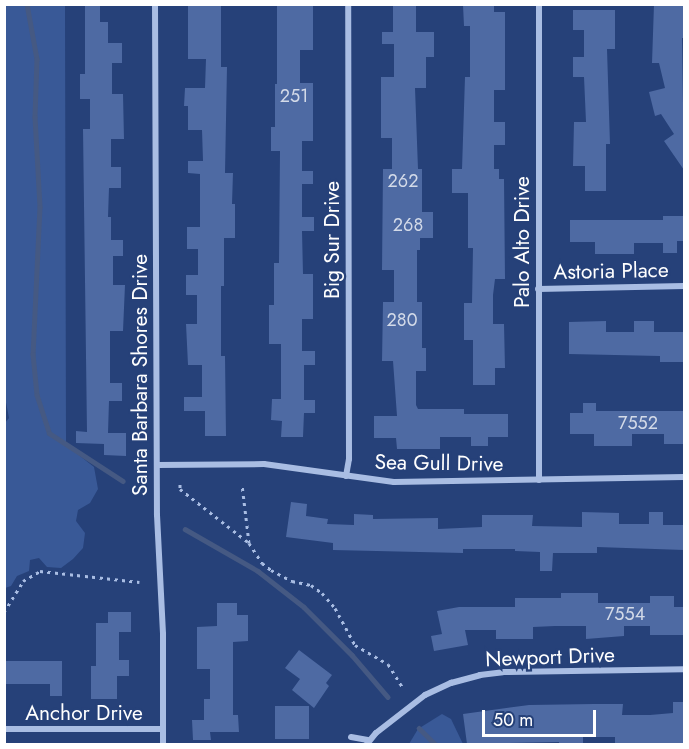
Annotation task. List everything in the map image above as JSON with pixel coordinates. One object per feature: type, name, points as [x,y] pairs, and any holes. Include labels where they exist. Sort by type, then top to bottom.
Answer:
[{"type":"street","name":"Santa Barbara Shores Drive","points":[[155,4],[157,539],[163,634],[163,744]]},
{"type":"street","name":"Big Sur Drive","points":[[346,476],[348,459],[348,4]]},
{"type":"street","name":"Palo Alto Drive","points":[[539,4],[539,480]]},
{"type":"street","name":"Astoria Place","points":[[538,289],[684,286]]},
{"type":"street","name":"Sea Gull Drive","points":[[157,465],[264,464],[394,482],[684,477]]},
{"type":"street","name":"Newport Drive","points":[[368,742],[425,695],[451,683],[480,675],[684,669]]},
{"type":"street","name":"Anchor Drive","points":[[4,729],[163,729]]},
{"type":"street","points":[[351,737],[368,742]]},
{"type":"path","points":[[180,484],[180,489],[249,543],[262,563],[271,570],[292,581],[311,585],[322,593],[335,608],[355,645],[388,664],[404,688]]},
{"type":"path","points":[[242,484],[249,543]]},
{"type":"path","points":[[4,612],[23,581],[40,571],[139,582]]},
{"type":"shaded area","points":[[5,4],[65,5],[66,445],[94,467],[98,489],[90,503],[78,510],[76,521],[85,533],[83,548],[73,559],[61,568],[47,567],[39,558],[30,560],[29,571],[17,576],[11,586],[5,588],[4,424],[9,418],[4,392]]},
{"type":"shaded area","points":[[442,714],[451,719],[463,744],[409,744],[418,729]]},
{"type":"building","points":[[85,4],[100,4],[100,22],[108,22],[108,43],[122,43],[122,63],[112,63],[112,94],[123,94],[124,139],[111,139],[111,167],[121,167],[121,188],[109,188],[108,217],[111,217],[111,240],[123,240],[123,256],[113,256],[113,285],[125,285],[123,331],[110,331],[110,383],[122,383],[122,401],[109,401],[108,433],[126,433],[126,456],[104,455],[104,444],[76,443],[76,431],[87,432],[83,129],[90,129],[90,99],[80,99],[80,74],[85,74]]},
{"type":"building","points":[[188,4],[221,4],[221,67],[227,67],[225,173],[233,173],[232,204],[235,204],[235,238],[224,238],[224,286],[221,286],[221,356],[225,356],[226,436],[205,436],[205,411],[184,411],[184,397],[202,397],[202,365],[188,365],[186,324],[197,324],[197,295],[186,295],[186,275],[198,275],[198,249],[187,249],[187,227],[200,227],[200,174],[188,173],[188,161],[203,161],[202,130],[188,130],[188,106],[184,106],[185,88],[205,88],[206,59],[188,59]]},
{"type":"building","points":[[277,4],[313,4],[313,50],[300,50],[300,83],[313,83],[313,141],[302,141],[302,171],[313,171],[313,184],[302,184],[302,217],[314,217],[314,231],[302,231],[303,274],[313,274],[313,319],[302,319],[302,351],[315,351],[315,365],[304,365],[304,400],[315,400],[315,413],[304,413],[303,437],[281,437],[282,421],[271,420],[272,399],[281,399],[281,344],[269,344],[269,305],[274,305],[274,263],[279,263],[280,151],[271,151],[271,127],[275,127],[275,84],[277,84]]},
{"type":"building","points":[[393,4],[416,4],[416,32],[434,32],[434,57],[426,57],[426,88],[415,88],[418,169],[422,169],[422,212],[433,212],[433,238],[420,238],[420,250],[417,250],[417,302],[422,302],[422,348],[426,348],[426,371],[416,371],[416,405],[418,409],[464,409],[464,414],[508,414],[508,437],[488,437],[488,446],[471,446],[471,437],[440,437],[440,449],[397,449],[396,438],[374,438],[374,416],[397,416],[393,361],[382,361],[383,302],[394,302],[394,270],[382,270],[383,169],[392,169],[392,138],[381,138],[381,77],[394,77],[394,44],[382,44],[382,32],[393,32]]},
{"type":"building","points":[[494,4],[494,12],[505,12],[505,90],[494,90],[494,122],[505,122],[505,145],[494,145],[494,169],[499,169],[499,179],[504,179],[505,279],[495,279],[493,324],[504,324],[505,368],[495,368],[495,385],[473,385],[473,340],[464,340],[464,303],[472,303],[473,248],[468,248],[468,193],[452,193],[452,169],[462,169],[465,77],[470,77],[470,26],[464,26],[463,5]]},
{"type":"building","points":[[654,4],[684,4],[684,38],[682,38],[684,170],[664,141],[674,134],[661,114],[655,116],[649,92],[665,88],[659,63],[652,63]]},
{"type":"building","points":[[573,10],[615,10],[615,49],[607,49],[610,144],[606,144],[606,191],[585,191],[585,166],[573,166],[574,122],[586,122],[584,77],[573,77],[573,57],[584,57],[584,30],[573,30]]},
{"type":"building","points":[[663,216],[684,216],[684,241],[677,241],[677,253],[663,253],[663,243],[634,243],[634,254],[595,254],[595,242],[570,242],[570,220],[663,220]]},
{"type":"building","points":[[606,321],[606,332],[634,332],[634,321],[654,321],[654,332],[684,332],[684,362],[660,362],[660,356],[569,354],[569,322]]},
{"type":"building","points":[[583,403],[596,403],[596,411],[684,411],[684,444],[664,444],[664,434],[632,434],[632,446],[594,446],[594,434],[570,434],[570,413],[583,413]]},
{"type":"building","points":[[291,502],[307,504],[306,516],[328,519],[327,524],[354,525],[354,514],[373,515],[373,519],[438,518],[438,529],[482,527],[482,515],[533,515],[532,526],[582,527],[582,512],[619,513],[619,524],[649,524],[649,512],[663,512],[663,525],[684,525],[684,550],[597,547],[597,553],[553,553],[552,571],[540,571],[540,552],[515,551],[515,549],[463,549],[463,553],[333,550],[333,543],[286,537]]},
{"type":"building","points":[[561,593],[598,593],[598,603],[650,603],[650,596],[674,596],[674,607],[684,607],[684,635],[650,635],[650,626],[624,626],[624,636],[586,639],[586,626],[555,626],[533,627],[533,639],[496,639],[496,630],[465,630],[468,645],[434,651],[431,636],[442,634],[437,611],[459,607],[515,607],[515,598],[561,598]]},
{"type":"building","points":[[217,603],[237,603],[237,615],[248,615],[248,641],[233,642],[233,715],[238,715],[239,732],[210,732],[211,740],[193,740],[192,720],[204,720],[204,699],[210,699],[210,669],[197,669],[197,627],[217,626]]},
{"type":"building","points":[[108,612],[131,612],[131,632],[119,632],[119,660],[129,660],[129,676],[117,676],[117,699],[91,699],[91,666],[96,666],[96,623],[108,623]]},
{"type":"building","points":[[299,650],[332,675],[326,683],[329,686],[314,708],[292,690],[300,679],[285,668]]},
{"type":"building","points":[[4,661],[62,661],[62,696],[50,696],[50,684],[4,684]]},
{"type":"building","points":[[673,702],[684,702],[684,744],[615,744],[615,737],[583,737],[583,744],[559,744],[559,742],[467,744],[463,714],[529,705],[623,704],[622,715],[650,715],[673,713]]},
{"type":"building","points":[[275,706],[309,706],[309,739],[275,739]]},
{"type":"waterway","points":[[27,4],[37,59],[35,117],[40,207],[33,354],[37,395],[49,433],[123,481]]},
{"type":"waterway","points":[[185,529],[258,571],[304,607],[352,655],[388,697]]},
{"type":"waterway","points":[[419,728],[435,744]]}]
